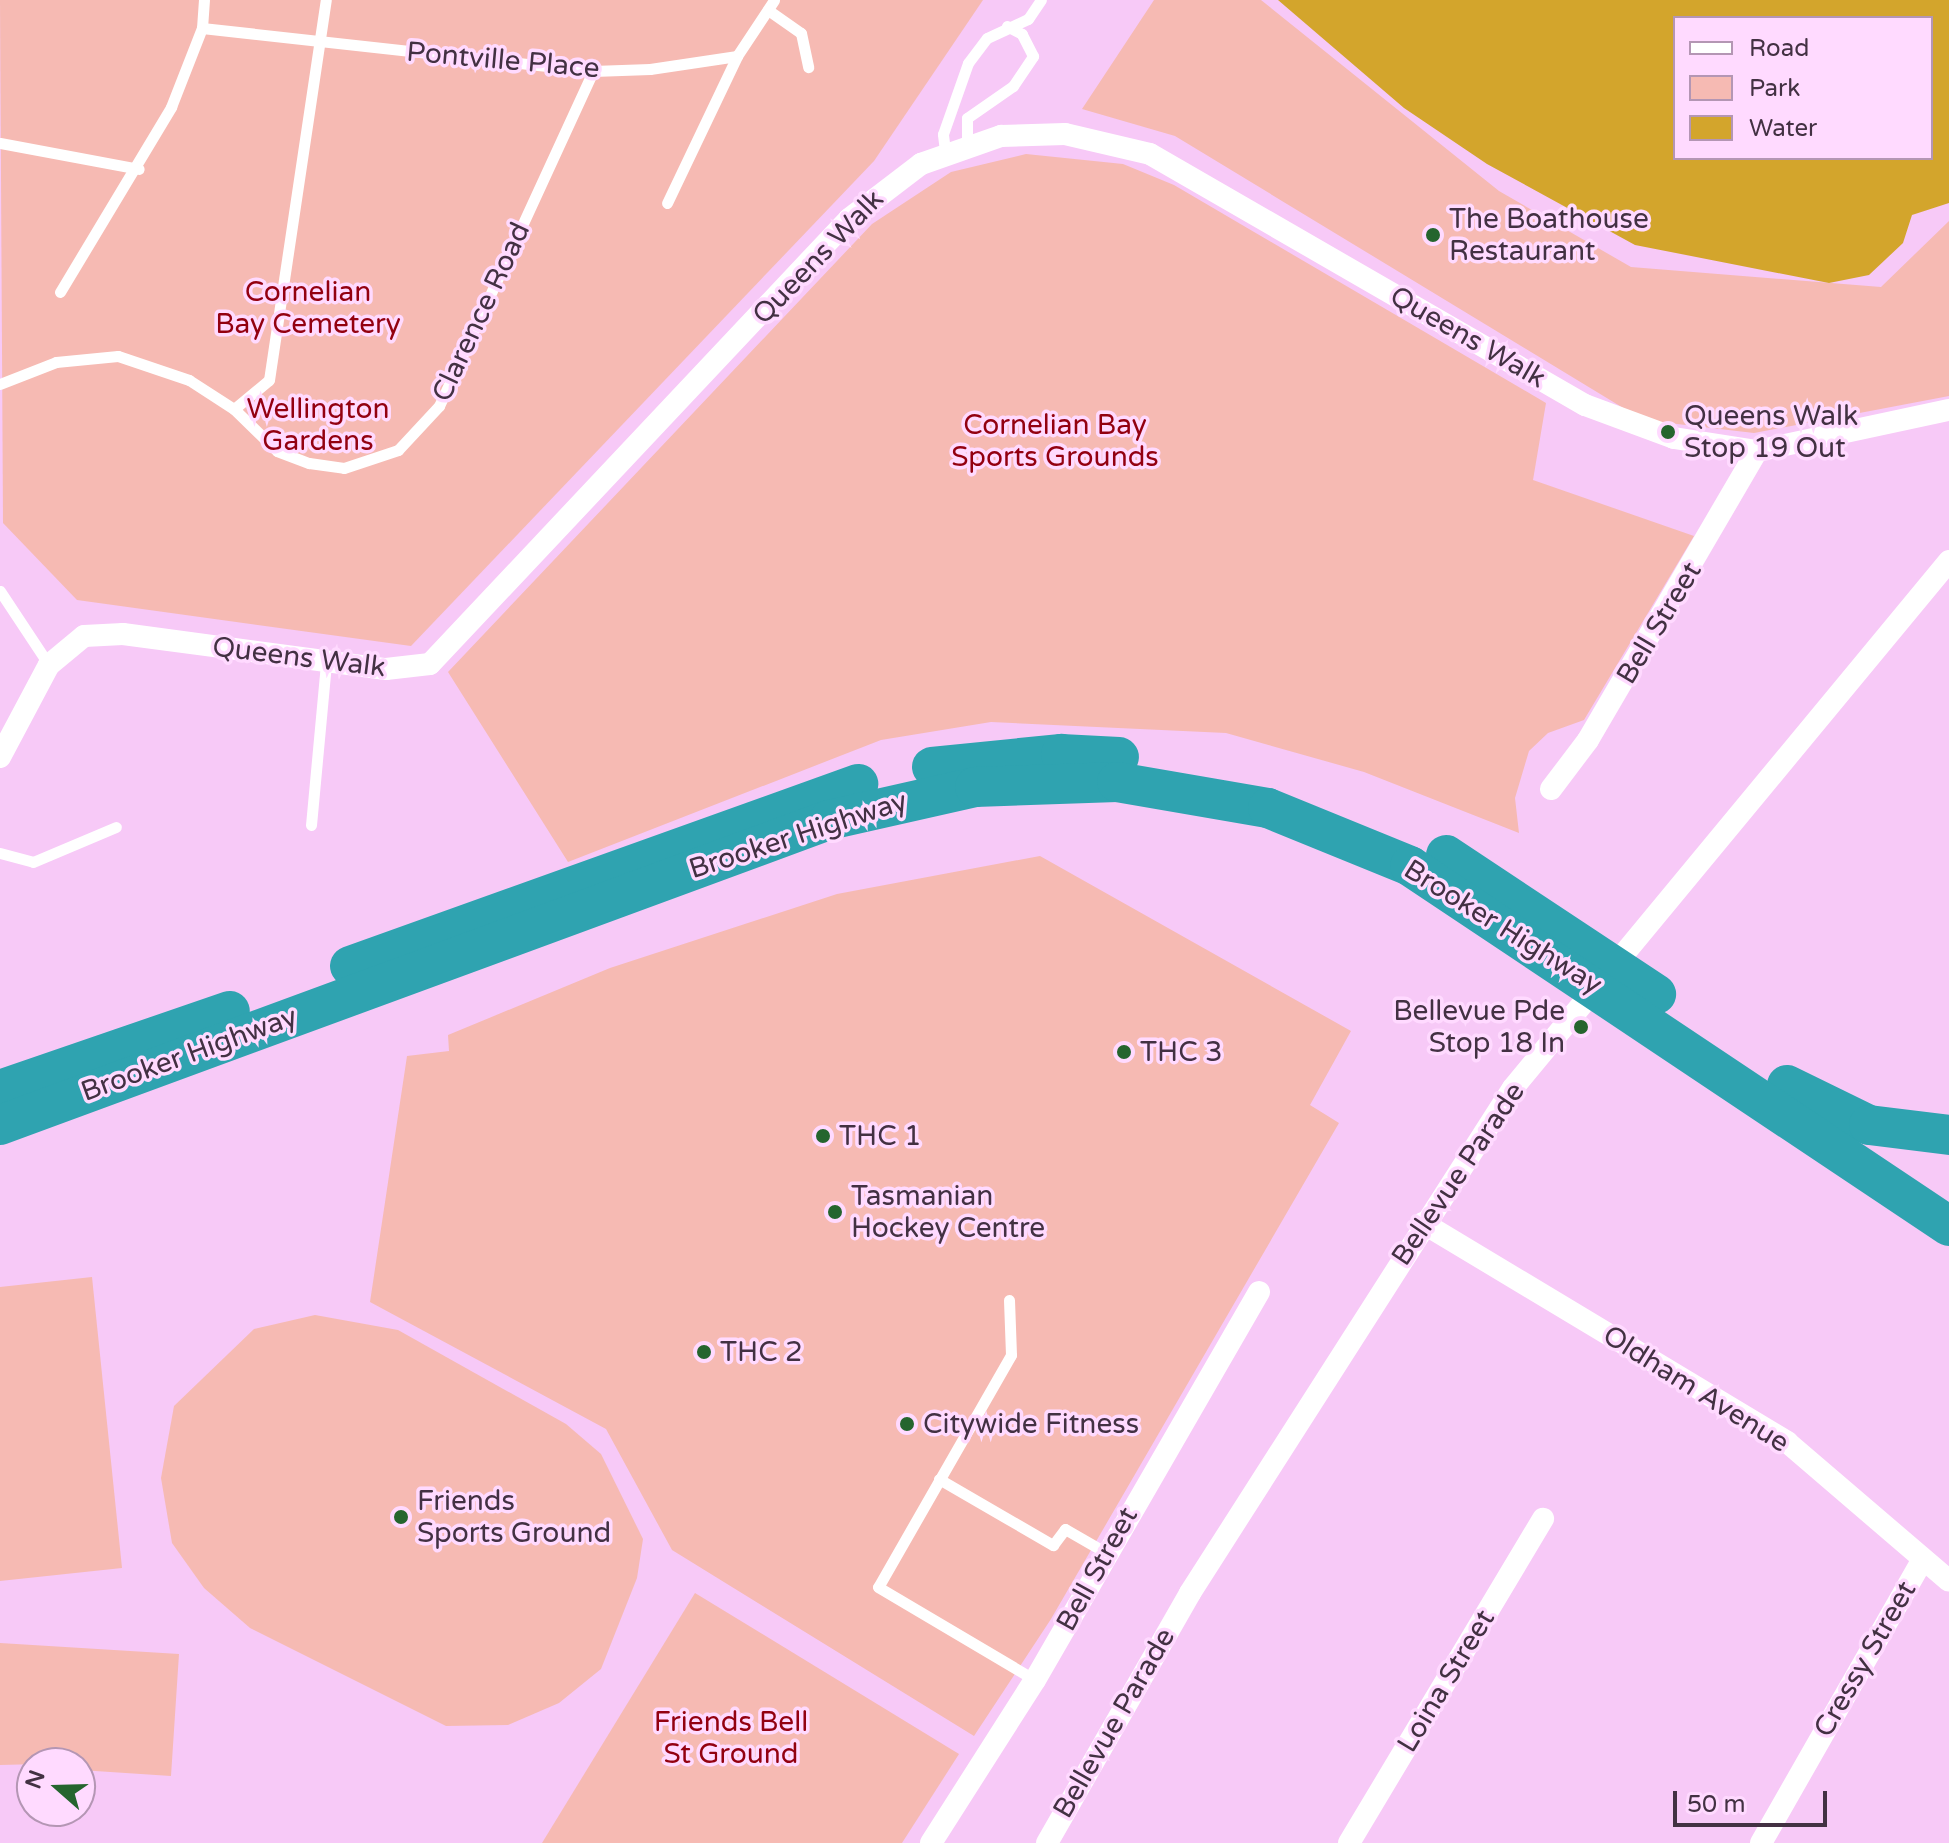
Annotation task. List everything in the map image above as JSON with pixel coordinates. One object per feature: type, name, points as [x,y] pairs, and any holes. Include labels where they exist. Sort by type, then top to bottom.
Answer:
[{"type":"highway","name":"Brooker Highway","points":[[0,1090],[798,801],[915,769],[990,758],[1113,756],[1291,788],[1426,843],[1526,921],[1651,1006],[1949,1226]]},
{"type":"highway","name":"Brooker Highway","points":[[0,1125],[829,820],[975,787],[1117,782],[1268,808],[1410,866],[1526,921]]},
{"type":"highway","name":"Brooker Highway","points":[[1651,1006],[1787,1085],[1949,1196]]},
{"type":"highway","points":[[1787,1085],[1869,1125],[1949,1135]]},
{"type":"street","name":"Queens Walk","points":[[0,757],[49,665],[73,641],[99,633],[403,670],[441,658],[849,219],[945,151],[967,143],[1065,134],[1150,154],[1585,405],[1674,438],[1757,451],[1949,410]]},
{"type":"street","name":"Bell Street","points":[[1551,789],[1588,740],[1757,451]]},
{"type":"street","name":"Bellevue Parade","points":[[1047,1843],[1190,1593],[1423,1223],[1513,1088],[1949,561]]},
{"type":"street","name":"Oldham Avenue","points":[[1423,1223],[1787,1442],[1949,1581]]},
{"type":"street","name":"Bell Street","points":[[931,1843],[1035,1680],[1105,1552],[1259,1292]]},
{"type":"street","name":"Loina Street","points":[[1349,1843],[1543,1519]]},
{"type":"street","name":"Cressy Street","points":[[1761,1843],[1923,1559]]},
{"type":"lane","points":[[60,292],[139,169],[202,28],[204,0]]},
{"type":"lane","points":[[234,409],[269,380],[326,0]]},
{"type":"lane","points":[[945,151],[943,134],[968,63],[1007,26],[1028,19],[1041,0]]},
{"type":"lane","points":[[667,203],[737,56],[771,5],[801,33],[808,67]]},
{"type":"lane","points":[[967,143],[967,118],[1013,86],[1033,56],[1022,34],[1007,26]]},
{"type":"lane","name":"Pontville Place","points":[[202,28],[593,71],[712,65],[737,56]]},
{"type":"lane","name":"Clarence Road","points":[[0,384],[56,362],[118,356],[189,380],[234,409],[277,451],[309,463],[344,468],[398,450],[439,406],[593,71]]},
{"type":"lane","points":[[0,143],[139,169]]},
{"type":"lane","points":[[0,591],[49,665]]},
{"type":"lane","points":[[311,825],[326,663]]},
{"type":"lane","points":[[0,853],[23,864],[116,827]]},
{"type":"lane","points":[[1009,1300],[1016,1342],[878,1587],[1035,1680]]},
{"type":"lane","points":[[939,1479],[1053,1545],[1065,1529],[1105,1552]]},
{"type":"green space","name":"Cornelian Bay Cemetery","points":[[0,0],[983,0],[874,161],[411,646],[77,600],[3,523]]},
{"type":"green space","points":[[1154,0],[1261,0],[1499,191],[1631,267],[1881,287],[1949,221],[1949,396],[1754,433],[1643,420],[1175,136],[1082,109]]},
{"type":"green space","name":"Cornelian Bay Sports Grounds","points":[[1026,154],[1123,164],[1174,185],[1546,403],[1533,480],[1694,536],[1584,720],[1548,733],[1529,751],[1515,798],[1519,833],[1364,772],[1226,733],[991,722],[881,740],[568,862],[448,672],[872,224],[951,172]]},
{"type":"green space","name":"Tasmanian Hockey Centre","points":[[1040,856],[1351,1031],[1310,1105],[1339,1123],[1051,1619],[974,1736],[672,1550],[606,1429],[370,1302],[407,1056],[449,1051],[448,1035],[610,968],[837,894]]},
{"type":"green space","points":[[92,1277],[122,1568],[0,1581],[0,1287]]},
{"type":"green space","name":"Friends Sports Ground","points":[[315,1315],[398,1330],[566,1424],[601,1454],[643,1539],[637,1578],[601,1669],[559,1703],[508,1725],[446,1726],[250,1628],[204,1588],[172,1543],[161,1478],[174,1406],[254,1329]]},
{"type":"green space","name":"Friends Bell St Ground","points":[[695,1593],[959,1754],[902,1843],[542,1843]]},
{"type":"green space","points":[[0,1643],[179,1654],[171,1776],[96,1771],[96,1747],[16,1747],[16,1765],[0,1765]]},
{"type":"water","points":[[1278,0],[1949,0],[1949,203],[1912,215],[1903,243],[1869,275],[1829,283],[1635,245],[1487,164],[1404,108]]},
{"type":"place","name":"The Boathouse Restaurant","points":[[1433,235]]},
{"type":"place","name":"Queens Walk Stop 19 Out","points":[[1668,432]]},
{"type":"place","name":"Bellevue Pde Stop 18 In","points":[[1581,1027]]},
{"type":"place","name":"THC 3","points":[[1124,1052]]},
{"type":"place","name":"THC 1","points":[[823,1136]]},
{"type":"place","name":"Tasmanian Hockey Centre","points":[[835,1212]]},
{"type":"place","name":"THC 2","points":[[704,1352]]},
{"type":"place","name":"Citywide Fitness","points":[[907,1424]]},
{"type":"place","name":"Friends Sports Ground","points":[[401,1517]]},
{"type":"park label","name":"Wellington Gardens","points":[[318,425]]}]
